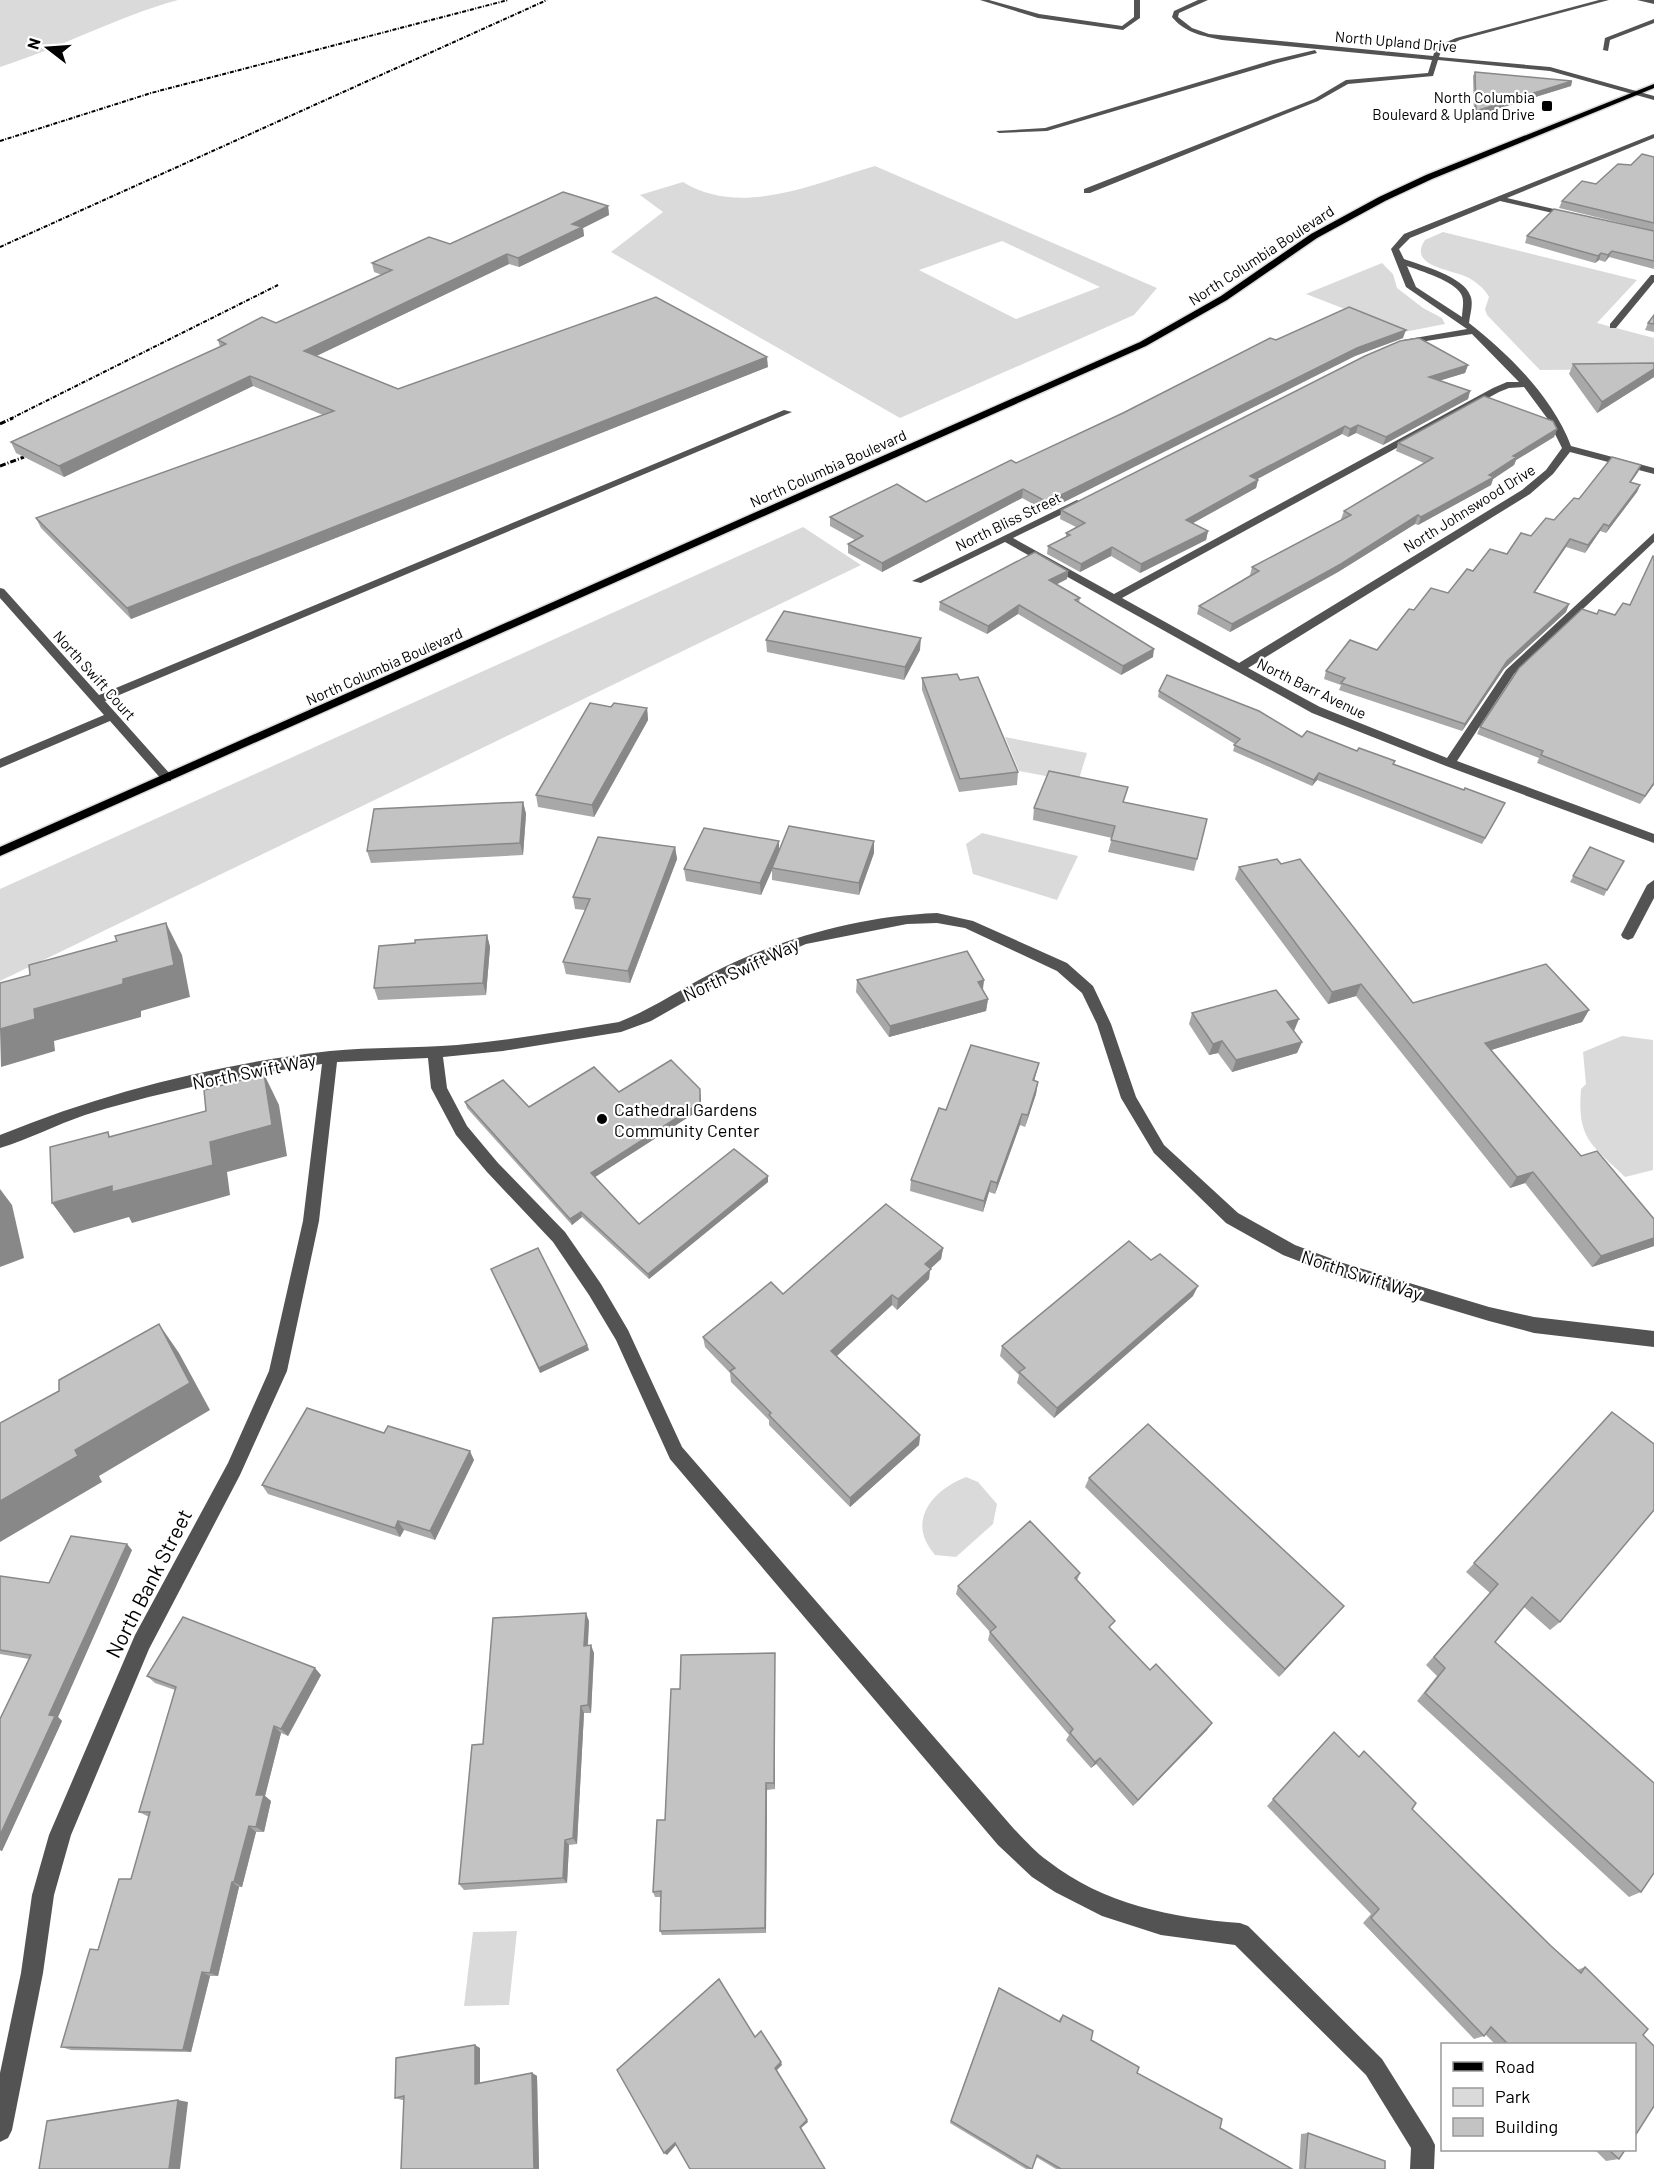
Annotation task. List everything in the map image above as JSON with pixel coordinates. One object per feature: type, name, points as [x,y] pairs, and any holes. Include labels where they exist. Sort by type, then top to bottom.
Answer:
[{"type":"main road","name":"North Columbia Boulevard","points":[[0,852],[1143,344],[1224,298],[1314,236],[1382,199],[1429,177],[1654,86]]},
{"type":"street","points":[[983,0],[1049,18],[1123,28],[1137,18],[1137,0]]},
{"type":"street","points":[[1181,0],[1192,3],[1205,0]]},
{"type":"street","points":[[1087,191],[1316,100],[1347,82],[1431,75],[1440,46],[1458,39],[1606,0]]},
{"type":"street","points":[[1640,0],[1654,2]]},
{"type":"street","name":"North Upland Drive","points":[[1192,3],[1181,8],[1175,17],[1180,24],[1197,32],[1222,38],[1561,71],[1654,98]]},
{"type":"street","points":[[1606,50],[1607,39],[1654,21]]},
{"type":"street","points":[[999,131],[1046,130],[1275,61],[1330,49]]},
{"type":"street","points":[[1654,136],[1497,198],[1402,239],[1395,249],[1413,289],[1465,323],[1525,384],[1559,427],[1566,448],[1654,471]]},
{"type":"street","points":[[1632,144],[1654,149]]},
{"type":"street","points":[[1497,198],[1587,219]]},
{"type":"street","points":[[1401,261],[1453,281],[1462,288],[1467,294],[1465,323]]},
{"type":"street","points":[[1408,280],[1417,276],[1437,276]]},
{"type":"street","points":[[1613,326],[1654,277]]},
{"type":"street","points":[[1432,303],[1448,304],[1465,301]]},
{"type":"street","points":[[1395,345],[1473,331]]},
{"type":"street","points":[[1114,598],[1496,390],[1506,385],[1525,384]]},
{"type":"street","points":[[97,700],[787,412]]},
{"type":"street","name":"North Johnswood Drive","points":[[1239,668],[1526,492],[1546,477],[1566,448]]},
{"type":"street","name":"North Bliss Street","points":[[917,581],[1082,501]]},
{"type":"street","points":[[1449,763],[1510,672],[1654,536]]},
{"type":"street","name":"North Barr Avenue","points":[[1007,539],[1337,720],[1654,839]]},
{"type":"street","name":"North Swift Court","points":[[0,591],[168,778]]},
{"type":"street","points":[[0,764],[112,716]]},
{"type":"street","points":[[1628,935],[1654,885]]},
{"type":"street","name":"North Swift Way","points":[[0,1142],[30,1128],[137,1095],[203,1079],[330,1057],[435,1052],[621,1027],[646,1017],[718,976],[803,940],[907,919],[937,918],[968,924],[1062,967],[1088,990],[1104,1024],[1129,1098],[1159,1149],[1232,1218],[1288,1250],[1330,1266],[1489,1314],[1533,1325],[1654,1339]]},
{"type":"street","points":[[435,1052],[438,1086],[447,1107],[472,1144],[560,1237],[602,1299],[636,1364],[662,1427],[676,1453],[1006,1837],[1050,1874],[1077,1892],[1136,1918],[1195,1932],[1240,1934],[1374,2067],[1423,2145],[1422,2169]]},
{"type":"street","name":"North Bank Street","points":[[0,2130],[32,1973],[43,1895],[60,1834],[142,1642],[239,1460],[258,1422],[278,1371],[312,1221],[330,1057]]},
{"type":"green space","points":[[0,0],[178,0],[132,15],[0,67]]},
{"type":"green space","points":[[875,166],[1157,288],[1134,315],[900,418],[611,252],[663,212],[640,195],[683,182],[705,192],[729,197],[778,194]],"holes":[[[1002,241],[1100,287],[1016,319],[919,270]]]},
{"type":"green space","points":[[1443,232],[1637,280],[1597,323],[1654,338],[1654,369],[1540,370],[1487,315],[1485,309],[1489,297],[1483,289],[1469,278],[1434,266],[1422,256],[1421,249],[1425,240]]},
{"type":"green space","points":[[1382,263],[1393,274],[1397,288],[1423,308],[1442,318],[1445,324],[1404,332],[1306,294]]},
{"type":"green space","points":[[803,527],[861,565],[0,981],[0,889]]},
{"type":"green space","points":[[1005,737],[1087,753],[1078,782],[1019,771]]},
{"type":"green space","points":[[982,833],[1078,856],[1057,900],[973,874],[966,844]]},
{"type":"green space","points":[[1622,1036],[1653,1040],[1653,1170],[1625,1177],[1595,1148],[1589,1139],[1581,1119],[1580,1106],[1581,1089],[1586,1084],[1583,1052]]},
{"type":"green space","points":[[966,1477],[978,1482],[997,1504],[993,1524],[956,1557],[935,1555],[923,1531],[923,1520],[927,1509],[942,1490]]},
{"type":"green space","points":[[517,1931],[509,2005],[464,2006],[473,1932]]},
{"type":"building","points":[[1475,72],[1572,81],[1476,111]]},
{"type":"building","points":[[1642,154],[1654,157],[1654,223],[1562,201],[1582,181],[1596,184],[1618,164],[1631,165]]},
{"type":"building","points":[[563,192],[608,206],[572,224],[582,227],[518,258],[507,254],[304,351],[398,389],[656,297],[767,357],[127,608],[36,518],[334,411],[250,376],[59,466],[11,442],[226,344],[218,340],[262,317],[276,323],[392,270],[372,263],[429,237],[450,244]]},
{"type":"building","points":[[1554,209],[1654,231],[1654,261],[1612,251],[1608,255],[1601,253],[1598,256],[1527,236]]},
{"type":"building","points":[[1349,307],[1406,330],[1357,348],[1047,502],[1023,489],[882,563],[848,544],[863,536],[830,517],[897,484],[926,502],[1011,460],[1016,463],[1123,413],[1270,338],[1276,340]]},
{"type":"building","points":[[1654,315],[1654,324],[1648,323]]},
{"type":"building","points":[[1419,338],[1468,365],[1429,377],[1470,391],[1386,437],[1358,425],[1350,429],[1345,426],[1250,476],[1258,480],[1186,520],[1208,531],[1141,564],[1112,547],[1081,564],[1048,546],[1070,535],[1066,533],[1085,523],[1061,510],[1365,356],[1400,341]]},
{"type":"building","points":[[1654,363],[1654,369],[1602,402],[1573,364]]},
{"type":"building","points":[[1484,396],[1553,421],[1557,429],[1513,456],[1517,457],[1489,475],[1494,477],[1421,517],[1418,515],[1341,564],[1232,624],[1199,606],[1259,571],[1252,567],[1351,515],[1344,511],[1433,458],[1398,443]]},
{"type":"building","points":[[1612,457],[1641,465],[1630,482],[1640,485],[1609,526],[1604,524],[1588,545],[1570,539],[1534,592],[1569,604],[1507,661],[1465,724],[1341,683],[1345,678],[1326,671],[1350,640],[1377,650],[1409,609],[1414,610],[1431,588],[1448,593],[1467,569],[1473,571],[1490,549],[1507,554],[1521,533],[1531,536],[1546,518],[1554,520],[1574,498],[1579,499]]},
{"type":"building","points":[[1035,552],[1068,571],[1049,580],[1080,598],[1075,600],[1154,649],[1123,666],[1019,605],[988,626],[940,602]]},
{"type":"building","points":[[1653,556],[1654,783],[1645,796],[1541,755],[1543,751],[1480,727],[1519,668],[1582,609],[1597,614],[1599,610],[1615,615],[1623,603],[1630,605]]},
{"type":"building","points":[[784,611],[921,638],[905,667],[766,640]]},
{"type":"building","points":[[957,674],[960,680],[978,677],[1018,772],[960,779],[922,678]]},
{"type":"building","points":[[1167,675],[1259,711],[1302,737],[1307,731],[1357,751],[1359,748],[1395,761],[1393,764],[1505,803],[1485,838],[1319,773],[1314,780],[1234,745],[1240,739],[1159,691]]},
{"type":"building","points":[[590,703],[611,707],[614,703],[647,708],[592,805],[536,795]]},
{"type":"building","points":[[1049,771],[1128,787],[1123,802],[1207,819],[1197,859],[1111,840],[1115,826],[1034,808]]},
{"type":"building","points":[[523,802],[520,843],[367,851],[374,809]]},
{"type":"building","points":[[789,826],[874,841],[859,883],[772,868]]},
{"type":"building","points":[[704,828],[779,841],[760,883],[684,869]]},
{"type":"building","points":[[598,837],[675,847],[628,971],[563,962],[590,899],[573,897]]},
{"type":"building","points":[[1590,847],[1624,861],[1607,890],[1573,876]]},
{"type":"building","points":[[1277,859],[1281,864],[1300,859],[1413,1003],[1546,964],[1589,1010],[1485,1043],[1581,1156],[1597,1151],[1654,1219],[1654,1238],[1601,1256],[1533,1172],[1517,1177],[1361,984],[1332,992],[1239,867]]},
{"type":"building","points":[[166,923],[174,965],[123,979],[123,984],[34,1009],[35,1019],[0,1029],[0,983],[30,975],[29,965],[117,941],[115,936]]},
{"type":"building","points":[[487,935],[483,983],[374,988],[379,946],[415,943],[415,940]]},
{"type":"building","points":[[967,951],[984,980],[978,982],[988,999],[890,1026],[857,980]]},
{"type":"building","points":[[1276,990],[1299,1019],[1287,1022],[1302,1042],[1236,1060],[1222,1041],[1213,1044],[1192,1013]]},
{"type":"building","points":[[971,1045],[1039,1063],[1033,1080],[1038,1082],[1028,1115],[1022,1114],[997,1183],[991,1181],[984,1201],[911,1180],[939,1108],[946,1110]]},
{"type":"building","points":[[671,1060],[700,1089],[700,1103],[591,1173],[639,1224],[734,1149],[768,1176],[648,1274],[581,1212],[570,1219],[465,1102],[503,1080],[529,1107],[594,1067],[619,1092]]},
{"type":"building","points":[[264,1074],[272,1125],[210,1142],[213,1165],[112,1192],[112,1186],[52,1203],[50,1147],[108,1132],[109,1137],[206,1111],[204,1090]]},
{"type":"building","points":[[886,1204],[943,1248],[925,1264],[931,1269],[898,1299],[892,1295],[831,1351],[920,1435],[850,1498],[769,1415],[771,1413],[730,1371],[735,1368],[703,1337],[771,1282],[783,1294]]},
{"type":"building","points":[[1129,1241],[1151,1260],[1160,1254],[1198,1286],[1057,1408],[1019,1372],[1025,1368],[1002,1346]]},
{"type":"building","points":[[538,1248],[587,1345],[539,1368],[491,1269]]},
{"type":"building","points":[[159,1324],[190,1383],[75,1450],[78,1456],[0,1501],[0,1423],[59,1391],[59,1380]]},
{"type":"building","points":[[307,1408],[384,1433],[388,1426],[470,1451],[430,1531],[398,1521],[395,1528],[262,1485]]},
{"type":"building","points":[[1612,1412],[1654,1444],[1654,1510],[1560,1622],[1532,1597],[1495,1642],[1654,1783],[1654,1873],[1641,1892],[1425,1693],[1445,1668],[1434,1657],[1498,1584],[1474,1563]]},
{"type":"building","points":[[1148,1424],[1344,1606],[1285,1669],[1089,1478]]},
{"type":"building","points":[[1030,1521],[1080,1573],[1075,1578],[1115,1621],[1109,1627],[1150,1670],[1156,1664],[1212,1723],[1138,1800],[1100,1758],[1095,1762],[1070,1733],[1073,1729],[990,1632],[996,1627],[958,1586]]},
{"type":"building","points":[[71,1536],[127,1544],[49,1715],[55,1716],[0,1835],[0,1719],[31,1655],[0,1650],[0,1576],[49,1583]]},
{"type":"building","points":[[586,1613],[584,1646],[591,1645],[588,1705],[581,1706],[573,1838],[565,1840],[563,1878],[459,1884],[472,1745],[483,1744],[493,1618]]},
{"type":"building","points":[[183,1617],[315,1668],[281,1729],[274,1726],[256,1795],[264,1795],[256,1827],[249,1826],[234,1882],[232,1882],[210,1973],[202,1972],[183,2050],[61,2047],[90,1949],[98,1950],[119,1879],[131,1879],[150,1812],[139,1812],[176,1687],[147,1676]]},
{"type":"building","points":[[775,1653],[774,1783],[766,1783],[765,1928],[660,1931],[661,1891],[653,1892],[657,1820],[665,1820],[671,1689],[680,1689],[681,1655]]},
{"type":"building","points":[[1334,1732],[1359,1757],[1364,1751],[1416,1803],[1412,1809],[1551,1946],[1581,1973],[1585,1967],[1648,2029],[1643,2035],[1654,2046],[1654,2106],[1636,2134],[1636,2043],[1507,2043],[1491,2027],[1484,2036],[1371,1918],[1379,1909],[1273,1799]]},
{"type":"building","points":[[719,1979],[755,2037],[761,2031],[781,2062],[775,2068],[807,2120],[800,2127],[825,2169],[690,2169],[675,2143],[664,2153],[617,2070]]},
{"type":"building","points":[[999,1988],[1060,2022],[1063,2015],[1093,2031],[1091,2040],[1139,2067],[1137,2073],[1222,2119],[1220,2128],[1292,2169],[1061,2169],[1037,2155],[1031,2169],[951,2121]]},
{"type":"building","points":[[475,2045],[475,2084],[532,2073],[534,2169],[401,2169],[404,2096],[395,2098],[396,2058]]},
{"type":"building","points":[[178,2100],[169,2169],[39,2169],[47,2121]]},
{"type":"building","points":[[1308,2133],[1385,2161],[1385,2169],[1305,2169]]},
{"type":"building","points":[[1610,2151],[1624,2151],[1619,2159]]},
{"type":"railway","points":[[0,141],[151,93],[508,0]]},
{"type":"railway","points":[[0,247],[547,0]]},
{"type":"railway","points":[[10,419],[278,285]]},
{"type":"railway","points":[[0,424],[13,418]]},
{"type":"railway","points":[[0,466],[24,457]]},
{"type":"place","name":"North Columbia Boulevard & Upland Drive","points":[[1547,106]]},
{"type":"place","name":"Cathedral Gardens Community Center","points":[[602,1119]]}]
